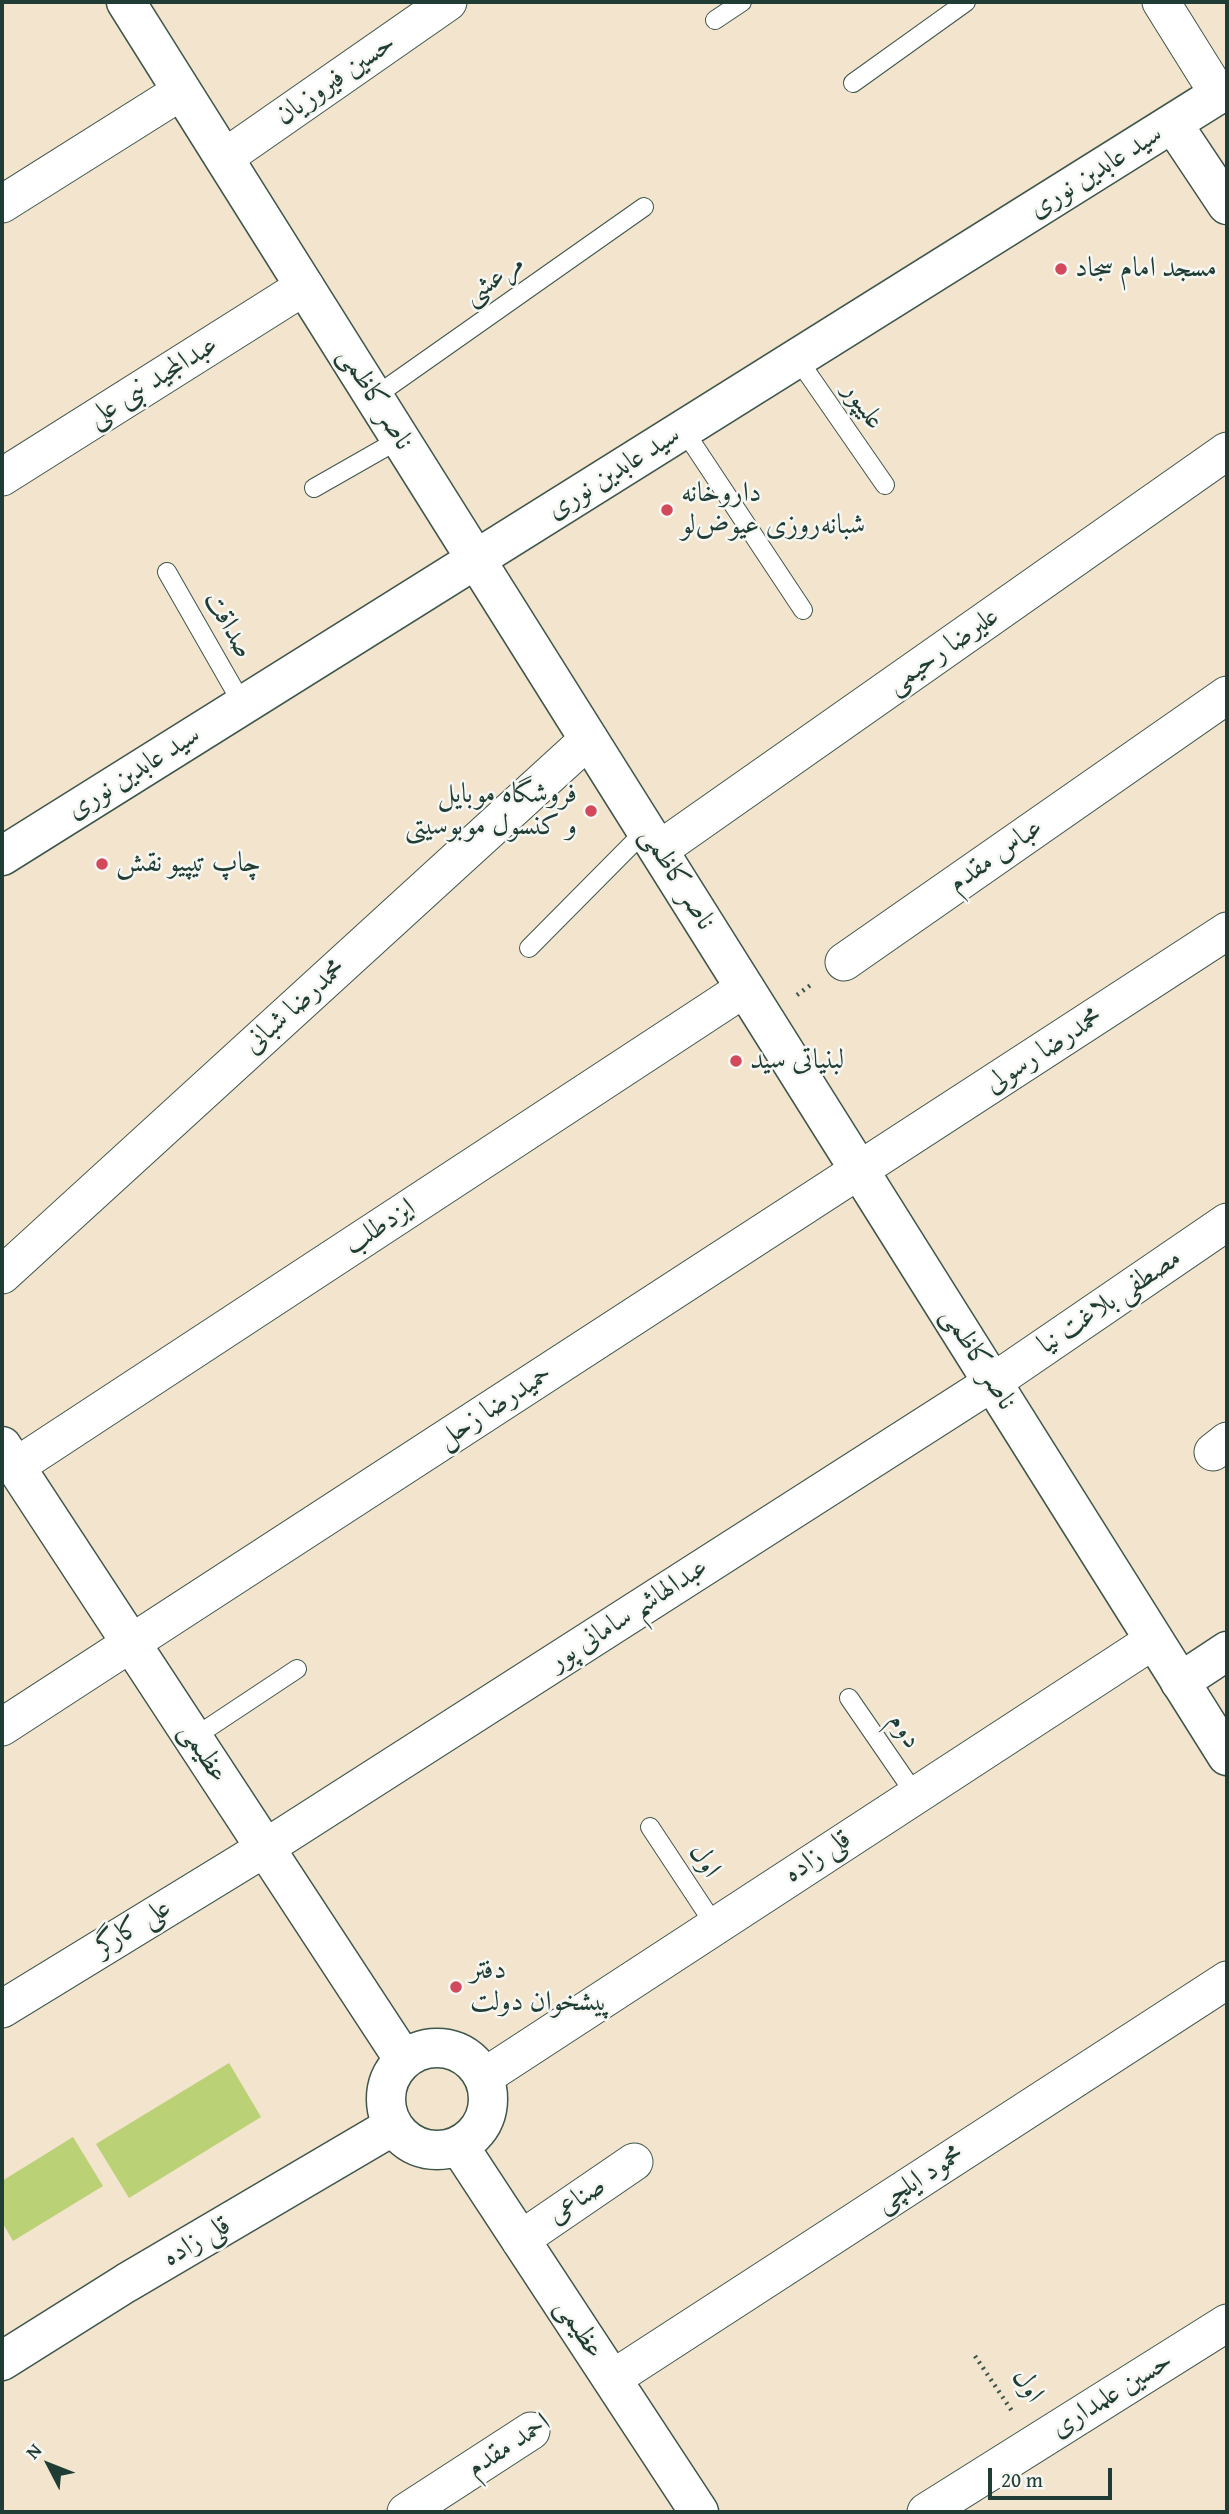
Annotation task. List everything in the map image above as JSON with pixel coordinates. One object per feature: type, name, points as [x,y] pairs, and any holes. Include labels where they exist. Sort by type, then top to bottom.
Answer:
[{"type":"main road","name":"ناصر کاظمی","points":[[126,2],[180,92],[1227,1756]]},
{"type":"main road","name":"سید عابدین نوری","points":[[2,856],[1223,92]]},
{"type":"main road","points":[[1173,124],[1227,205]]},
{"type":"main road","name":"عظیمی","points":[[8,1456],[404,2060]]},
{"type":"main road","points":[[1180,1682],[1227,1651]]},
{"type":"main road","points":[[428,2049],[454,2050],[477,2066],[484,2077],[488,2093],[482,2124],[472,2137],[459,2146],[442,2150],[415,2146],[393,2126],[388,2113],[388,2084],[404,2060],[428,2049]]},
{"type":"main road","name":"قلی زاده","points":[[2,2361],[126,2283],[393,2126]]},
{"type":"main road","name":"عظیمی","points":[[459,2146],[699,2512]]},
{"type":"street","name":"حسین فیروزیان","points":[[224,158],[448,2]]},
{"type":"street","points":[[1161,2],[1223,92]]},
{"type":"street","points":[[2,204],[180,92]]},
{"type":"street","name":"عبدالمجید نبی علی","points":[[2,477],[304,286]]},
{"type":"street","name":"علیرضا رحیمی","points":[[652,840],[1227,451]]},
{"type":"street","name":"عباس مقدم","points":[[844,962],[1227,695]]},
{"type":"street","name":"محمدرضا شبانی","points":[[2,1275],[589,740]]},
{"type":"street","name":"محمدرضا رسولی","points":[[860,1170],[1227,931]]},
{"type":"street","name":"ایزدطلب","points":[[8,1456],[755,1003]]},
{"type":"street","name":"حمیدرضا زحل","points":[[2,1727],[860,1170]]},
{"type":"street","name":"مصطفی بلاغت نیا","points":[[993,1382],[1227,1222]]},
{"type":"street","name":"عبدالهاشم سامانی پور","points":[[265,1848],[993,1382]]},
{"type":"street","name":"قلی زاده","points":[[484,2077],[714,1924],[1154,1640]]},
{"type":"street","name":"علی کارگر","points":[[2,2009],[265,1848]]},
{"type":"street","name":"محمود ایلچی","points":[[612,2379],[1227,1980]]},
{"type":"street","name":"صناعی","points":[[520,2239],[634,2162]]},
{"type":"street","name":"حسین علمداری","points":[[926,2512],[1227,2323]]},
{"type":"street","name":"احمد مقدم","points":[[406,2512],[531,2431]]},
{"type":"lane","points":[[715,20],[742,2]]},
{"type":"lane","points":[[853,83],[966,2]]},
{"type":"lane","name":"مرعشی","points":[[374,397],[644,207]]},
{"type":"lane","name":"علیپور","points":[[797,358],[885,485]]},
{"type":"lane","points":[[683,429],[803,610]]},
{"type":"lane","points":[[314,488],[400,439]]},
{"type":"lane","name":"صداقت","points":[[167,572],[243,705]]},
{"type":"lane","points":[[530,948],[652,840]]},
{"type":"lane","points":[[193,1738],[297,1669]]},
{"type":"lane","name":"دوم","points":[[849,1698],[915,1794]]},
{"type":"lane","name":"اول","points":[[650,1827],[714,1924]]},
{"type":"path","points":[[755,1003],[844,962]]},
{"type":"path","name":"اول","points":[[975,2356],[1034,2444]]},
{"type":"green space","points":[[229,2063],[261,2117],[129,2198],[96,2144]]},
{"type":"green space","points":[[73,2137],[103,2186],[13,2241],[2,2222],[2,2181]]},
{"type":"place","name":"مسجد امام سجاد","points":[[1061,269]]},
{"type":"place","name":"داروخانه شبانه‌روزی عیوض‌لو","points":[[667,510]]},
{"type":"place","name":"فروشگاه موبایل و کنسول موبوسیتی","points":[[591,811]]},
{"type":"place","name":"چاپ تیپیو نقش","points":[[102,864]]},
{"type":"place","name":"لبنیاتی سید","points":[[736,1061]]},
{"type":"place","name":"دفتر پیشخوان دولت","points":[[456,1987]]}]
